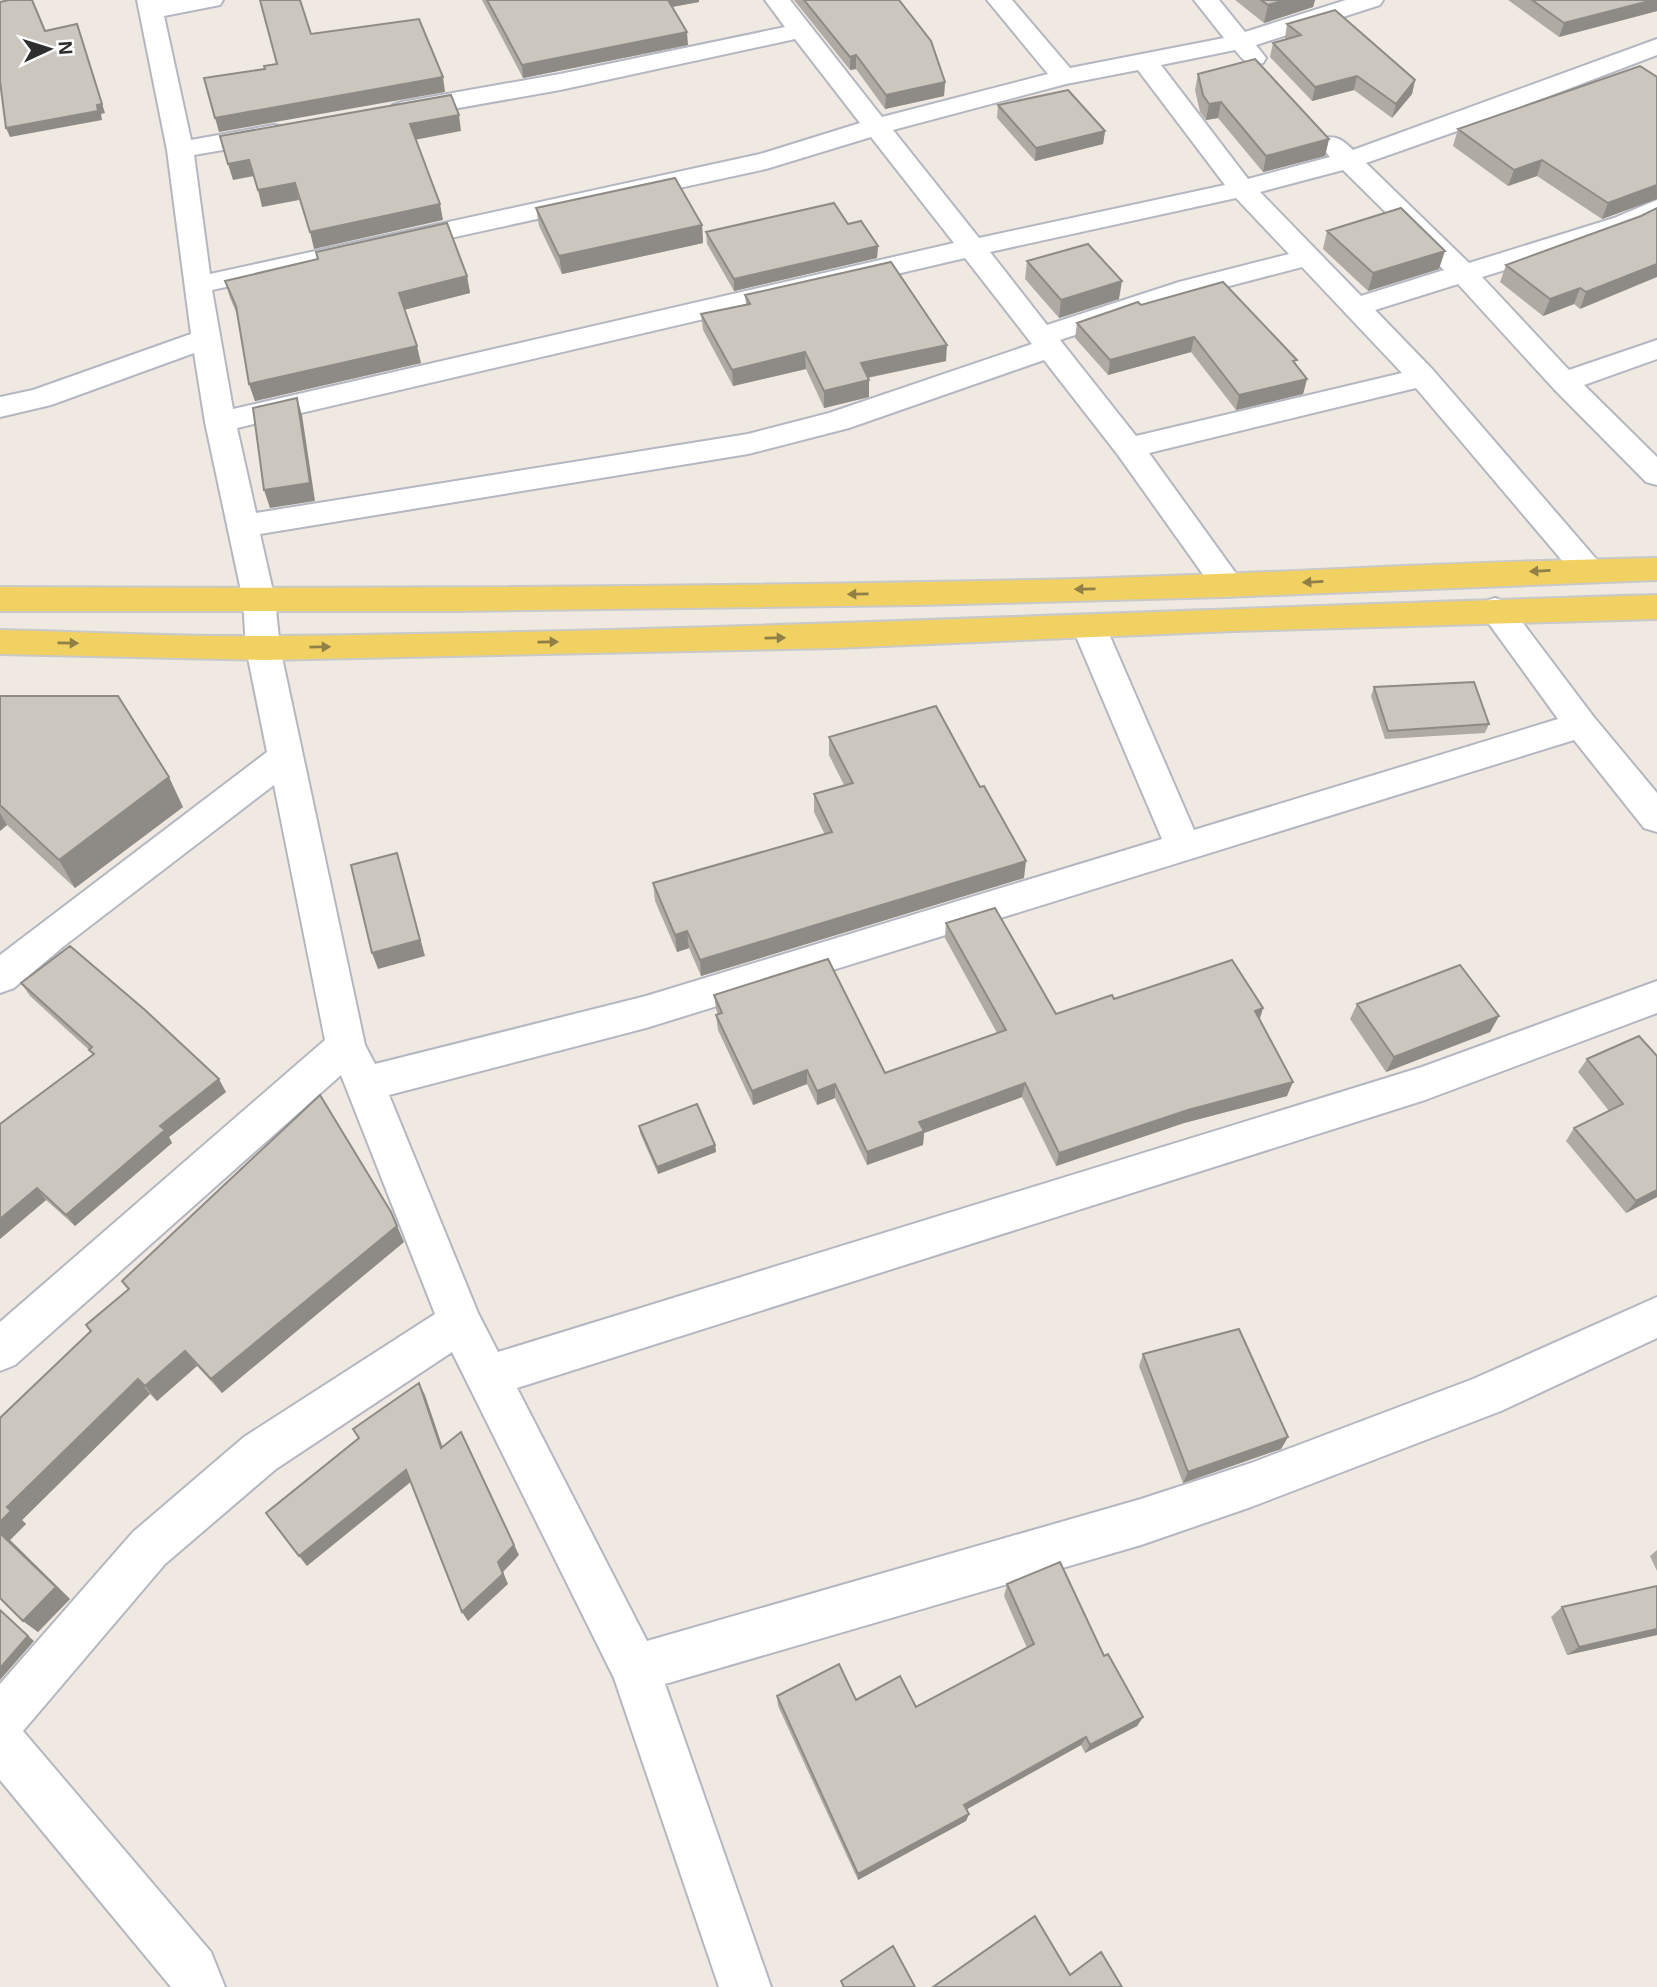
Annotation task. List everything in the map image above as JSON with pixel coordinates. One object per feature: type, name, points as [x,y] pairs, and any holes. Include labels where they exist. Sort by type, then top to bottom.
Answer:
[{"type":"main road","points":[[0,598],[259,600],[848,594],[1228,586],[1587,569],[1657,569]]},
{"type":"main road","points":[[1,643],[263,648],[836,636],[1234,619],[1657,607]]},
{"type":"street","points":[[211,0],[150,6],[180,150],[197,285],[219,422],[259,600],[263,648],[346,1046],[365,1084],[460,1322],[635,1669],[745,1987]]},
{"type":"street","points":[[777,0],[1129,448],[1228,586]]},
{"type":"street","points":[[999,0],[1064,77]]},
{"type":"street","points":[[1206,0],[1239,42],[1275,81]]},
{"type":"street","points":[[197,285],[766,161],[878,126],[1064,77],[1239,42],[1371,0]]},
{"type":"street","points":[[383,114],[559,82],[800,30]]},
{"type":"street","points":[[219,422],[467,369],[971,248],[1242,189],[1347,160],[1465,121],[1657,46]]},
{"type":"street","points":[[1144,60],[1242,189],[1423,377],[1587,569]]},
{"type":"street","points":[[1311,121],[1347,160],[1465,275],[1564,382],[1657,475]]},
{"type":"street","points":[[180,150],[302,128]]},
{"type":"street","points":[[1356,307],[1624,224],[1657,208]]},
{"type":"street","points":[[243,526],[748,443],[838,421],[1189,288],[1309,257]]},
{"type":"street","points":[[0,407],[40,398],[206,339]]},
{"type":"street","points":[[1564,382],[1657,349]]},
{"type":"street","points":[[1129,448],[1423,377]]},
{"type":"street","points":[[1495,610],[1581,725],[1657,818]]},
{"type":"street","points":[[1090,627],[1184,847]]},
{"type":"street","points":[[365,1084],[646,1012],[1581,725]]},
{"type":"street","points":[[0,977],[287,756]]},
{"type":"street","points":[[486,1377],[1426,1083],[1657,997]]},
{"type":"street","points":[[0,1350],[346,1046]]},
{"type":"street","points":[[635,1669],[1141,1522],[1251,1485],[1485,1395],[1657,1317]]},
{"type":"street","points":[[0,1721],[149,1548],[260,1453],[460,1322]]},
{"type":"street","points":[[0,1742],[192,1970],[198,1987]]},
{"type":"building","points":[[32,0],[45,31],[77,24],[102,104],[97,105],[98,111],[6,128],[0,81],[0,2]]},
{"type":"building","points":[[260,0],[300,0],[311,34],[419,19],[443,77],[215,118],[204,78],[265,69],[264,66],[277,64]]},
{"type":"building","points":[[487,0],[668,0],[687,32],[522,65]]},
{"type":"building","points":[[804,0],[899,0],[931,41],[945,82],[886,95],[856,55],[850,57]]},
{"type":"building","points":[[1261,0],[1285,0],[1268,5]]},
{"type":"building","points":[[1532,0],[1653,0],[1564,23]]},
{"type":"building","points":[[1335,10],[1415,80],[1396,104],[1357,76],[1315,87],[1273,43],[1301,35],[1287,24]]},
{"type":"building","points":[[1255,59],[1329,139],[1266,156],[1221,102],[1209,104],[1203,95],[1198,74]]},
{"type":"building","points":[[1640,66],[1657,77],[1657,185],[1608,203],[1542,160],[1514,170],[1458,129]]},
{"type":"building","points":[[1068,90],[1105,131],[1036,148],[998,105]]},
{"type":"building","points":[[451,95],[459,115],[410,124],[440,204],[310,232],[295,183],[258,190],[249,160],[228,164],[220,136]]},
{"type":"building","points":[[675,178],[702,225],[559,256],[536,208]]},
{"type":"building","points":[[834,203],[848,224],[861,221],[878,246],[734,279],[706,232]]},
{"type":"building","points":[[1401,208],[1445,251],[1373,273],[1327,231]]},
{"type":"building","points":[[1657,208],[1657,264],[1586,292],[1580,288],[1550,299],[1506,265],[1641,216]]},
{"type":"building","points":[[447,223],[467,276],[399,293],[417,346],[249,384],[236,306],[225,281],[318,259],[316,252]]},
{"type":"building","points":[[1088,244],[1122,281],[1061,300],[1027,261]]},
{"type":"building","points":[[891,262],[947,345],[861,363],[869,380],[824,391],[805,352],[732,370],[701,314],[750,304],[745,295]]},
{"type":"building","points":[[1223,282],[1297,360],[1293,361],[1307,379],[1239,395],[1194,337],[1110,360],[1077,323],[1138,302],[1141,305]]},
{"type":"building","points":[[297,398],[310,483],[264,490],[253,408]]},
{"type":"building","points":[[1474,682],[1489,724],[1388,731],[1374,687]]},
{"type":"building","points":[[0,696],[118,696],[169,777],[59,860],[0,805]]},
{"type":"building","points":[[936,706],[980,787],[984,786],[1026,861],[700,960],[687,931],[675,935],[653,883],[832,832],[814,794],[853,783],[829,737]]},
{"type":"building","points":[[397,853],[420,940],[372,953],[351,865]]},
{"type":"building","points":[[995,908],[1056,1014],[1112,995],[1114,999],[1232,960],[1263,1008],[1255,1011],[1293,1082],[1188,1110],[1059,1153],[1025,1083],[919,1122],[924,1131],[867,1152],[835,1084],[817,1091],[807,1070],[752,1091],[716,1015],[722,1013],[714,995],[828,959],[885,1073],[1006,1030],[946,923]]},
{"type":"building","points":[[70,946],[145,1010],[219,1079],[160,1126],[165,1130],[66,1215],[37,1188],[0,1219],[0,1124],[94,1054],[89,1050],[92,1047],[21,983]]},
{"type":"building","points":[[1460,965],[1499,1016],[1394,1057],[1357,1004]]},
{"type":"building","points":[[1639,1036],[1657,1056],[1657,1190],[1636,1201],[1574,1128],[1623,1104],[1587,1059]]},
{"type":"building","points":[[320,1095],[397,1226],[211,1379],[185,1351],[145,1386],[138,1379],[7,1507],[11,1511],[0,1522],[0,1418],[91,1331],[86,1325],[129,1289],[122,1281]]},
{"type":"building","points":[[697,1104],[715,1145],[657,1167],[639,1126]]},
{"type":"building","points":[[1239,1329],[1288,1437],[1188,1472],[1143,1354]]},
{"type":"building","points":[[419,1383],[441,1448],[461,1432],[514,1545],[498,1562],[503,1574],[462,1612],[406,1470],[299,1556],[266,1513],[359,1438],[353,1429]]},
{"type":"building","points":[[0,1533],[56,1587],[23,1621],[0,1598]]},
{"type":"building","points":[[1060,1562],[1104,1656],[1108,1654],[1143,1717],[1090,1745],[1086,1737],[964,1805],[969,1814],[858,1874],[777,1696],[839,1664],[856,1700],[900,1676],[916,1707],[1034,1644],[1007,1584]]},
{"type":"building","points":[[1657,1586],[1657,1629],[1579,1647],[1562,1607]]},
{"type":"building","points":[[0,1610],[28,1636],[0,1668]]},
{"type":"building","points":[[1035,1916],[1070,1975],[1101,1952],[1122,1987],[933,1987]]},
{"type":"building","points":[[893,1946],[915,1987],[844,1987],[841,1981]]}]
